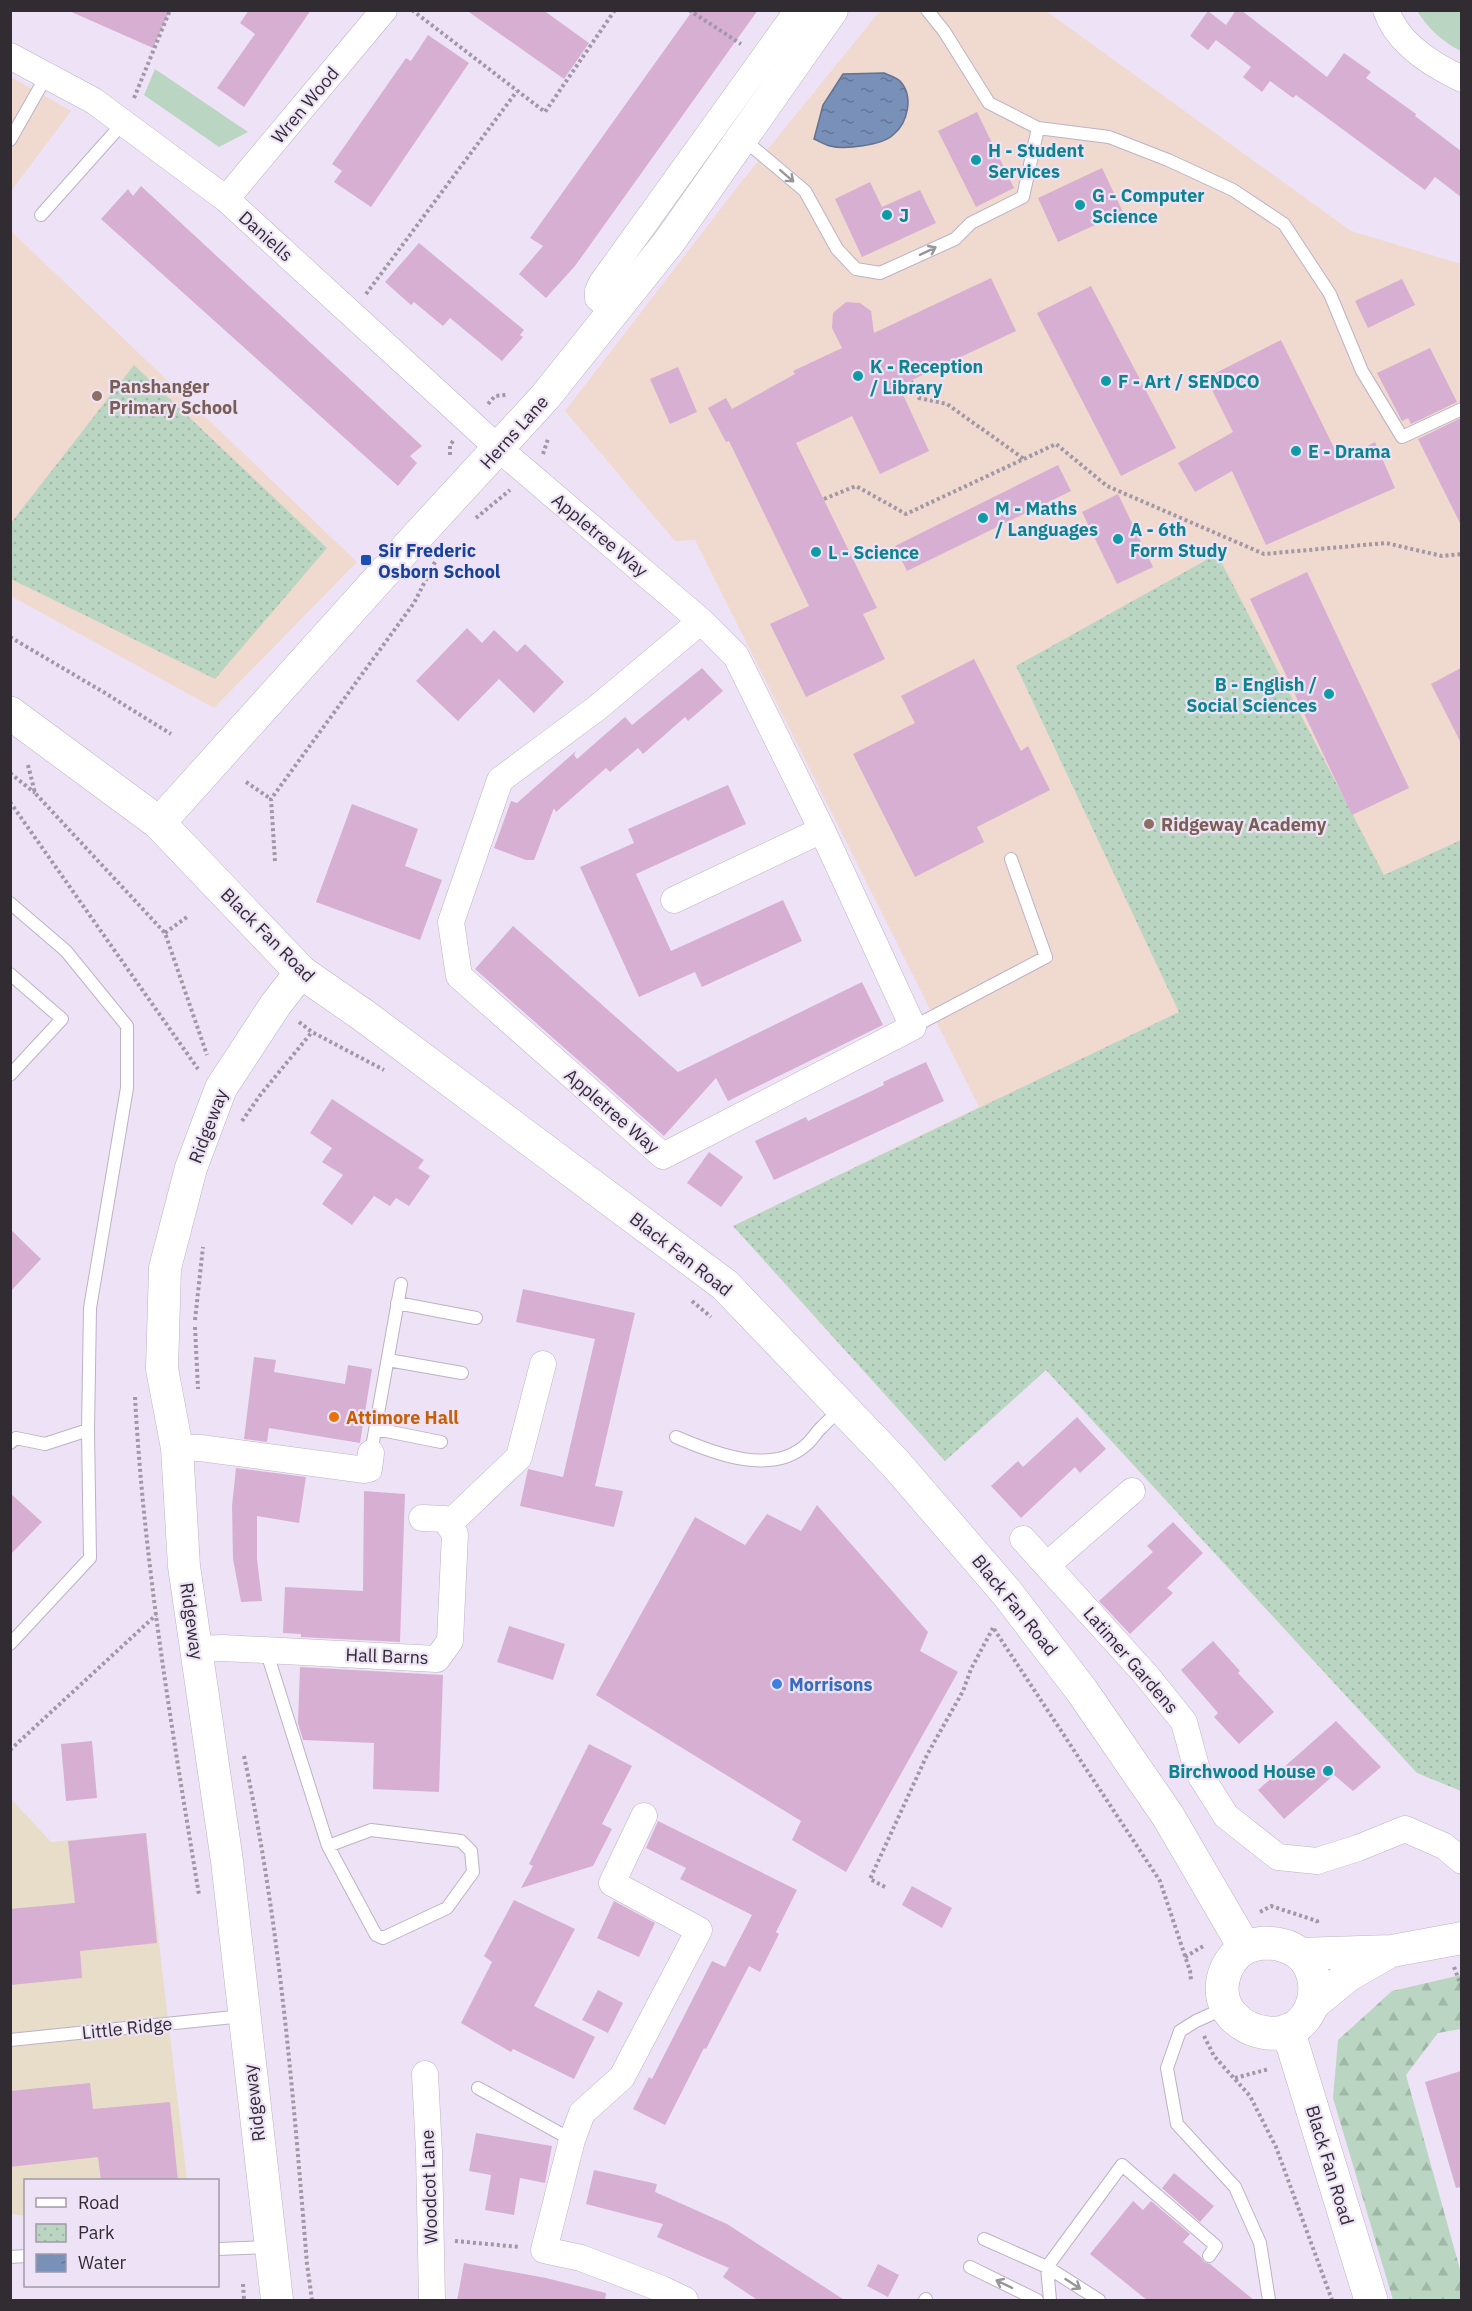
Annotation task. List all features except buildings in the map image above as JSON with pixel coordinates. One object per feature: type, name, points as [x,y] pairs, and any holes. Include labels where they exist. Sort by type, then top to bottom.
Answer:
[{"type":"main road","name":"Black Fan Road","points":[[10,713],[159,823],[300,972],[363,1015],[724,1285],[844,1408],[934,1507],[1018,1608],[1082,1691],[1168,1816],[1245,1948]]},
{"type":"main road","points":[[1263,1943],[1283,1945],[1299,1954],[1313,1970],[1316,1986],[1312,2005],[1304,2020],[1288,2030],[1270,2034],[1251,2030],[1237,2022],[1225,2008],[1221,1992],[1224,1975],[1233,1960],[1245,1948],[1263,1943]]},
{"type":"main road","name":"Black Fan Road","points":[[1288,2030],[1371,2301]]},
{"type":"street","name":"Wren Wood","points":[[226,199],[384,10]]},
{"type":"street","points":[[614,312],[598,298],[601,284],[798,10]]},
{"type":"street","name":"Herns Lane","points":[[159,823],[545,397],[669,242],[832,10]]},
{"type":"street","points":[[1386,10],[1399,33],[1421,56],[1461,79]]},
{"type":"street","name":"Daniells","points":[[10,56],[94,101],[226,199],[498,448]]},
{"type":"street","name":"Appletree Way","points":[[498,448],[701,621],[736,656],[822,830],[913,1027],[663,1156],[459,976],[451,922],[500,780],[597,708],[701,621]]},
{"type":"street","points":[[674,900],[822,830]]},
{"type":"street","name":"Ridgeway","points":[[277,2301],[256,2247],[244,2016],[227,1861],[184,1566],[177,1448],[162,1368],[165,1268],[191,1168],[221,1088],[276,1004],[300,972]]},
{"type":"street","points":[[422,1518],[445,1519],[448,1524],[519,1457],[543,1364]]},
{"type":"street","points":[[177,1448],[200,1448],[364,1470],[369,1469],[374,1441]]},
{"type":"street","points":[[1047,1565],[1132,1491]]},
{"type":"street","name":"Hall Barns","points":[[196,1649],[266,1650],[437,1659],[450,1641],[455,1534],[448,1524]]},
{"type":"street","name":"Latimer Gardens","points":[[1023,1539],[1140,1668],[1184,1722],[1197,1770],[1226,1816],[1278,1857],[1317,1861],[1358,1848],[1405,1828],[1444,1846],[1461,1861]]},
{"type":"street","points":[[644,1816],[612,1883],[699,1930],[622,2077],[582,2113],[572,2140],[545,2247],[581,2258],[662,2289],[685,2301]]},
{"type":"street","points":[[1299,1954],[1392,1951],[1461,1938]]},
{"type":"street","points":[[1312,2005],[1349,1975],[1392,1951]]},
{"type":"street","name":"Woodcot Lane","points":[[425,2074],[432,2301]]},
{"type":"lane","points":[[927,10],[944,31],[989,103],[1038,128],[1109,138],[1168,160],[1233,190],[1284,224],[1330,294],[1362,371],[1402,437],[1461,409]]},
{"type":"lane","points":[[10,140],[47,75]]},
{"type":"lane","points":[[41,215],[123,123]]},
{"type":"lane","points":[[742,138],[805,191],[837,249],[856,269],[880,273],[955,239],[971,223],[1023,197],[1038,128]]},
{"type":"lane","points":[[913,1027],[1046,957],[1011,859]]},
{"type":"lane","points":[[10,903],[66,951],[127,1026],[127,1088],[90,1308],[88,1430],[90,1558],[10,1644]]},
{"type":"lane","points":[[10,974],[62,1019],[10,1075]]},
{"type":"lane","points":[[401,1284],[374,1441],[441,1442]]},
{"type":"lane","points":[[397,1303],[476,1318]]},
{"type":"lane","points":[[388,1360],[462,1373]]},
{"type":"lane","points":[[676,1437],[722,1454],[756,1460],[785,1458],[806,1445],[822,1426],[844,1408]]},
{"type":"lane","points":[[10,1443],[16,1438],[45,1444],[88,1430]]},
{"type":"lane","points":[[266,1650],[328,1846],[376,1935],[383,1938],[447,1908],[473,1872],[471,1851],[460,1841],[371,1830],[328,1846]]},
{"type":"lane","points":[[1225,2008],[1180,2031],[1167,2068],[1177,2124],[1235,2187],[1260,2243],[1269,2301]]},
{"type":"lane","name":"Little Ridge","points":[[10,2040],[244,2016]]},
{"type":"lane","points":[[478,2088],[572,2140]]},
{"type":"lane","points":[[1050,2301],[1047,2266],[1122,2165],[1216,2246],[1209,2256]]},
{"type":"lane","points":[[984,2239],[1047,2266],[1099,2301]]},
{"type":"lane","points":[[219,2249],[256,2247]]},
{"type":"lane","points":[[970,2267],[1037,2301]]},
{"type":"path","points":[[123,123],[170,10]]},
{"type":"path","points":[[412,10],[545,112],[615,10]]},
{"type":"path","points":[[688,10],[764,59]]},
{"type":"path","points":[[351,314],[517,91]]},
{"type":"path","points":[[911,381],[918,398],[947,404],[1024,459]]},
{"type":"path","points":[[824,499],[856,486],[906,514],[1056,444],[1107,486],[1264,554],[1386,543],[1442,556],[1461,554]]},
{"type":"path","points":[[475,520],[514,486]]},
{"type":"path","points":[[276,861],[271,799],[414,603],[438,556]]},
{"type":"path","points":[[10,637],[171,734]]},
{"type":"path","points":[[27,762],[35,793]]},
{"type":"path","points":[[10,773],[35,793],[165,933],[208,1057],[198,1069],[194,1079]]},
{"type":"path","points":[[246,782],[271,799]]},
{"type":"path","points":[[10,802],[198,1069]]},
{"type":"path","points":[[165,933],[187,917]]},
{"type":"path","points":[[885,1887],[870,1879],[927,1755],[963,1691],[970,1669],[993,1628],[1018,1608]]},
{"type":"path","points":[[10,1750],[156,1615],[200,1900]]},
{"type":"path","points":[[1214,2056],[1250,2096],[1276,2147],[1332,2301]]},
{"type":"path","points":[[431,2239],[545,2247]]},
{"type":"path","points":[[244,2301],[256,2247]]},
{"type":"shaded area","name":"Ridgeway Academy","points":[[880,11],[1046,11],[1351,231],[1461,264],[1461,1791],[1417,1773],[1046,1370],[945,1461],[733,1226],[979,1107],[695,540],[675,541],[565,411],[742,181]]},
{"type":"shaded area","points":[[11,77],[71,111],[11,191]]},
{"type":"shaded area","name":"Panshanger Primary School","points":[[10,230],[357,562],[214,708],[11,596]]},
{"type":"shaded area","points":[[11,1799],[51,1842],[146,1833],[187,2179],[24,2179],[24,2216],[11,2214]]},
{"type":"green space","points":[[1417,11],[1461,11],[1461,51],[1436,34]]},
{"type":"green space","points":[[155,69],[248,132],[219,147],[144,95]]},
{"type":"green space","name":"Panshanger Primary School","points":[[134,365],[327,548],[215,679],[11,579],[11,523]]},
{"type":"green space","points":[[1217,554],[1384,875],[1461,840],[1461,1791],[1417,1773],[1046,1370],[945,1461],[733,1226],[1179,1012],[1016,666]]},
{"type":"green space","points":[[1461,1975],[1461,2029],[1438,2033],[1406,2075],[1461,2273],[1461,2300],[1393,2300],[1333,2098],[1338,2040],[1392,1991]]},
{"type":"water","points":[[884,73],[900,81],[907,94],[905,117],[893,135],[881,142],[845,147],[828,145],[814,139],[823,105],[843,74]]},
{"type":"place","name":"H - Student Services","points":[[976,160]]},
{"type":"place","name":"G - Computer Science","points":[[1080,205]]},
{"type":"place","name":"J","points":[[887,215]]},
{"type":"place","name":"K - Reception / Library","points":[[858,376]]},
{"type":"place","name":"F - Art / SENDCO","points":[[1106,381]]},
{"type":"place","name":"Panshanger Primary School","points":[[97,396]]},
{"type":"place","name":"E - Drama","points":[[1296,451]]},
{"type":"place","name":"M - Maths / Languages","points":[[983,518]]},
{"type":"place","name":"A - 6th Form Study","points":[[1118,539]]},
{"type":"place","name":"L - Science","points":[[816,552]]},
{"type":"place","name":"Sir Frederic Osborn School","points":[[366,560]]},
{"type":"place","name":"B - English / Social Sciences","points":[[1329,694]]},
{"type":"place","name":"Ridgeway Academy","points":[[1149,824]]},
{"type":"place","name":"Attimore Hall","points":[[334,1417]]},
{"type":"place","name":"Morrisons","points":[[777,1684]]},
{"type":"place","name":"Birchwood House","points":[[1328,1771]]}]
